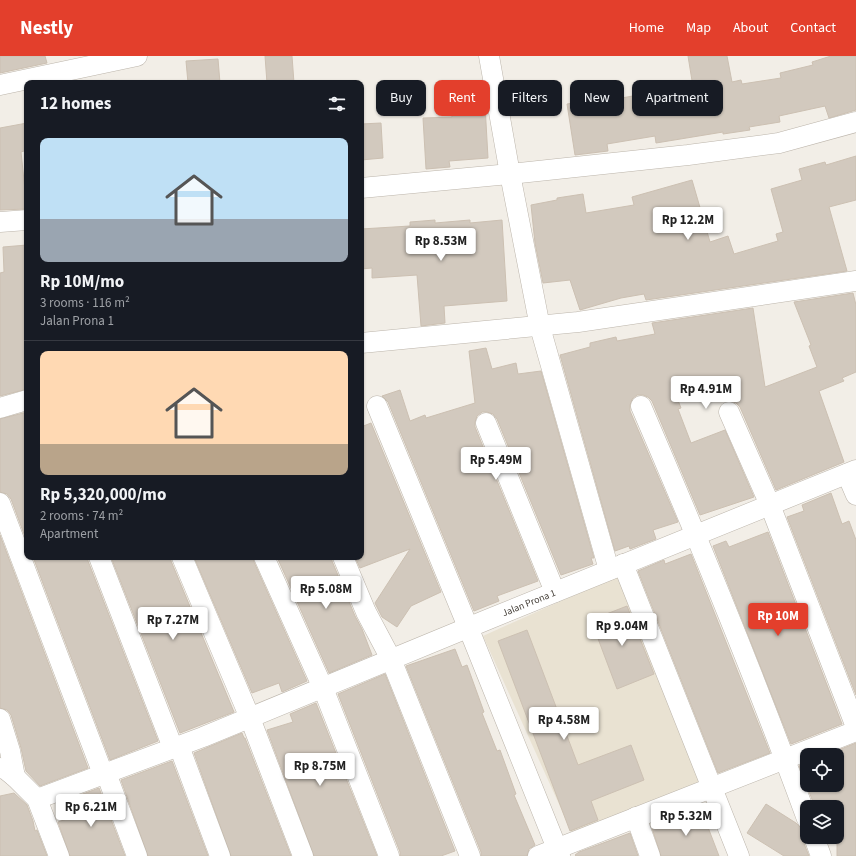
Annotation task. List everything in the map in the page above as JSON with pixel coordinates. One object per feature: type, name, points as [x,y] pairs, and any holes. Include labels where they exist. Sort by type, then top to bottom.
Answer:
[{"type":"street","points":[[0,85],[137,56]]},
{"type":"street","points":[[488,56],[540,327],[616,567],[713,787],[739,856]]},
{"type":"street","points":[[364,188],[688,155],[780,143],[856,122]]},
{"type":"street","points":[[0,222],[24,220]]},
{"type":"street","points":[[364,343],[540,327],[856,281]]},
{"type":"street","points":[[0,408],[24,401]]},
{"type":"street","points":[[377,406],[558,852]]},
{"type":"street","points":[[641,406],[696,535],[800,800]]},
{"type":"street","points":[[729,412],[770,505],[856,727]]},
{"type":"street","points":[[486,423],[555,592]]},
{"type":"street","points":[[852,472],[856,495]]},
{"type":"street","name":"Jalan Prona 1","points":[[37,799],[203,737],[616,567],[852,472]]},
{"type":"street","points":[[0,502],[137,856]]},
{"type":"street","points":[[100,560],[220,856]]},
{"type":"street","points":[[183,560],[250,718],[304,856]]},
{"type":"street","points":[[265,560],[323,688],[389,856]]},
{"type":"street","points":[[344,560],[366,612],[391,659],[470,856]]},
{"type":"street","points":[[0,719],[10,751],[7,773],[37,799],[58,856]]},
{"type":"street","points":[[538,856],[558,852],[636,817],[856,731]]},
{"type":"street","points":[[636,817],[650,856]]},
{"type":"street","points":[[817,844],[821,856]]},
{"type":"shaded area","points":[[621,574],[700,782],[572,833],[483,636]]},
{"type":"building","points":[[0,56],[45,56],[47,63],[0,73]]},
{"type":"building","points":[[265,56],[292,56],[294,80],[267,80]]},
{"type":"building","points":[[688,56],[727,56],[732,82],[741,80],[742,84],[781,78],[780,73],[813,65],[812,62],[831,56],[856,56],[856,110],[829,118],[825,106],[779,116],[780,122],[749,127],[750,130],[723,134],[723,132],[656,143],[655,136],[607,144],[608,151],[575,155],[567,104],[570,104],[570,116],[624,116],[624,98],[632,96],[632,116],[723,116],[723,80],[692,80]]},
{"type":"building","points":[[218,59],[220,80],[188,80],[186,61]]},
{"type":"building","points":[[486,116],[488,158],[449,161],[450,167],[426,169],[423,118]]},
{"type":"building","points":[[381,123],[383,158],[364,160],[364,124]]},
{"type":"building","points":[[24,124],[24,151],[21,152],[24,180],[24,209],[0,210],[0,128]]},
{"type":"building","points":[[856,156],[856,200],[829,207],[847,271],[646,300],[644,294],[621,298],[580,310],[570,280],[543,283],[535,243],[531,205],[557,200],[557,198],[583,194],[586,213],[634,205],[632,197],[692,180],[710,242],[728,236],[734,254],[778,241],[776,234],[783,232],[771,189],[802,180],[799,169],[825,162],[826,165]]},
{"type":"building","points":[[435,220],[435,223],[470,220],[470,223],[502,220],[507,301],[444,306],[445,323],[421,326],[417,275],[372,278],[372,268],[364,269],[364,229],[410,226],[410,222]]},
{"type":"building","points":[[24,245],[24,390],[0,396],[0,273],[4,272],[3,247]]},
{"type":"building","points":[[853,293],[856,305],[856,372],[842,378],[844,381],[819,391],[844,462],[776,490],[740,407],[731,401],[722,378],[672,385],[681,408],[678,409],[691,443],[725,430],[754,497],[700,515],[652,401],[643,395],[637,395],[632,399],[630,411],[678,522],[653,530],[656,539],[630,549],[629,546],[615,551],[560,355],[590,347],[590,343],[616,337],[617,341],[655,334],[652,323],[753,308],[765,387],[817,367],[809,346],[811,345],[794,302]]},
{"type":"building","points":[[486,348],[492,369],[516,363],[518,374],[541,371],[594,558],[591,558],[593,564],[561,575],[497,419],[493,414],[482,412],[477,416],[475,427],[538,581],[497,596],[499,601],[474,611],[388,402],[382,396],[400,390],[410,421],[425,415],[426,418],[475,403],[469,351]]},
{"type":"building","points":[[24,413],[24,534],[11,499],[7,494],[0,492],[0,419]]},
{"type":"building","points":[[371,423],[441,592],[411,606],[397,627],[382,617],[375,603],[410,549],[360,568],[356,560],[364,560],[364,426]]},
{"type":"building","points":[[831,493],[842,524],[849,521],[856,540],[856,695],[787,517],[804,511],[802,505]]},
{"type":"building","points":[[768,532],[842,724],[791,744],[713,546],[726,541],[729,547]]},
{"type":"building","points":[[0,535],[88,768],[40,786],[26,771],[11,715],[7,710],[0,708]]},
{"type":"building","points":[[691,554],[770,753],[718,773],[638,571],[664,560],[665,564]]},
{"type":"building","points":[[34,560],[88,560],[158,741],[110,760]]},
{"type":"building","points":[[112,560],[171,560],[234,712],[180,733]]},
{"type":"building","points":[[195,560],[254,560],[307,681],[282,692],[279,683],[252,693]]},
{"type":"building","points":[[278,560],[332,560],[372,655],[329,673]]},
{"type":"building","points":[[627,606],[654,674],[617,689],[591,620]]},
{"type":"building","points":[[527,630],[578,765],[631,745],[644,780],[591,801],[598,820],[570,831],[498,641]]},
{"type":"building","points":[[455,649],[462,667],[467,665],[484,712],[482,713],[497,751],[500,750],[516,794],[514,795],[535,845],[529,849],[527,856],[481,856],[481,852],[406,666]]},
{"type":"building","points":[[385,674],[455,851],[441,856],[400,856],[400,852],[338,694]]},
{"type":"building","points":[[316,703],[377,856],[314,856],[267,730],[293,722],[290,714]]},
{"type":"building","points":[[242,733],[291,856],[231,856],[194,753]]},
{"type":"building","points":[[856,743],[856,856],[837,856],[837,844],[844,844],[844,800],[812,800],[809,792],[844,792],[844,748]]},
{"type":"building","points":[[172,761],[208,856],[148,856],[121,780]]},
{"type":"building","points":[[99,788],[125,856],[70,856],[58,822],[75,816],[69,799]]},
{"type":"building","points":[[14,793],[27,805],[35,831],[37,830],[47,856],[0,856],[0,796]]},
{"type":"building","points":[[766,804],[800,827],[800,844],[804,844],[809,856],[784,856],[747,833]]},
{"type":"building","points":[[701,809],[719,856],[661,856],[652,828]]},
{"type":"building","points":[[630,833],[638,856],[575,855],[579,852]]}]
